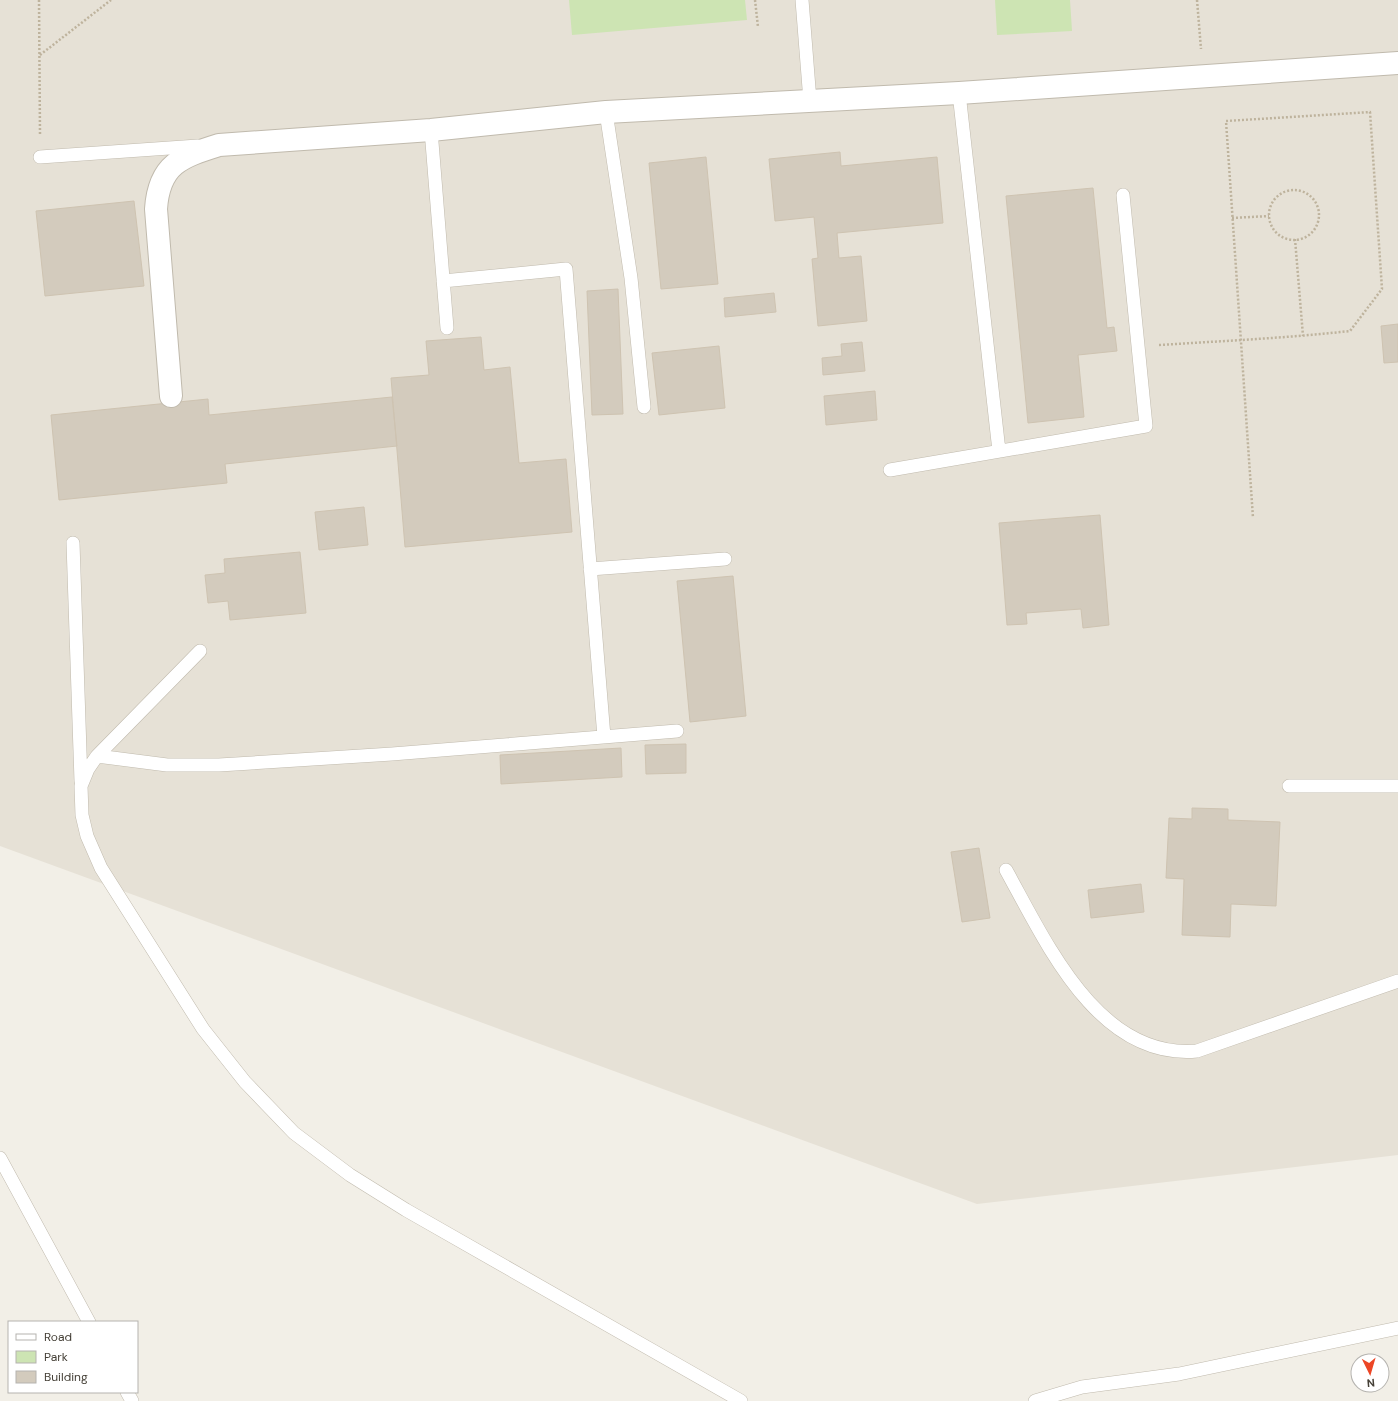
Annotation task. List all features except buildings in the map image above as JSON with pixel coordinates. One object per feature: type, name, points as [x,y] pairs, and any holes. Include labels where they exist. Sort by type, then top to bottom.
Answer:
[{"type":"street","points":[[171,396],[156,209],[157,191],[174,163],[191,154],[219,145],[431,130],[606,112],[959,93],[1398,62]]},
{"type":"lane","points":[[802,0],[810,101]]},
{"type":"lane","points":[[959,93],[999,451]]},
{"type":"lane","points":[[606,112],[631,278],[644,407]]},
{"type":"lane","points":[[431,130],[446,328]]},
{"type":"lane","points":[[40,157],[219,145]]},
{"type":"lane","points":[[890,470],[1146,426],[1123,195]]},
{"type":"lane","points":[[443,281],[566,269],[604,737]]},
{"type":"lane","points":[[73,543],[82,815],[87,836],[101,868],[203,1029],[245,1082],[294,1133],[350,1176],[406,1210],[741,1401]]},
{"type":"lane","points":[[590,569],[725,559]]},
{"type":"lane","points":[[81,786],[88,769],[97,756],[200,651]]},
{"type":"lane","points":[[97,756],[167,765],[219,766],[392,754],[677,731]]},
{"type":"lane","points":[[1289,786],[1398,786]]},
{"type":"lane","points":[[1006,870],[1054,958],[1082,994],[1113,1025],[1129,1036],[1168,1050],[1197,1051],[1398,981]]},
{"type":"lane","points":[[0,1158],[88,1321]]},
{"type":"lane","points":[[1035,1401],[1082,1387],[1179,1374],[1370,1336],[1398,1328]]},
{"type":"path","points":[[39,0],[40,157]]},
{"type":"path","points":[[39,55],[111,0]]},
{"type":"path","points":[[755,0],[758,27]]},
{"type":"path","points":[[1197,0],[1203,76]]},
{"type":"path","points":[[1138,347],[1241,340],[1303,336],[1350,331],[1382,289],[1370,112],[1226,121],[1232,218],[1241,340],[1253,518]]},
{"type":"path","points":[[1298,191],[1310,197],[1318,209],[1317,223],[1308,235],[1294,240],[1285,238],[1277,233],[1271,225],[1269,216],[1272,202],[1283,192],[1298,191]]},
{"type":"path","points":[[1232,218],[1269,216]]},
{"type":"path","points":[[1294,240],[1303,336]]},
{"type":"shaded area","points":[[0,0],[1398,0],[1398,1155],[977,1204],[0,846]]},
{"type":"green space","points":[[569,0],[745,0],[747,20],[572,35]]},
{"type":"green space","points":[[995,0],[1070,0],[1072,31],[997,35]]}]
